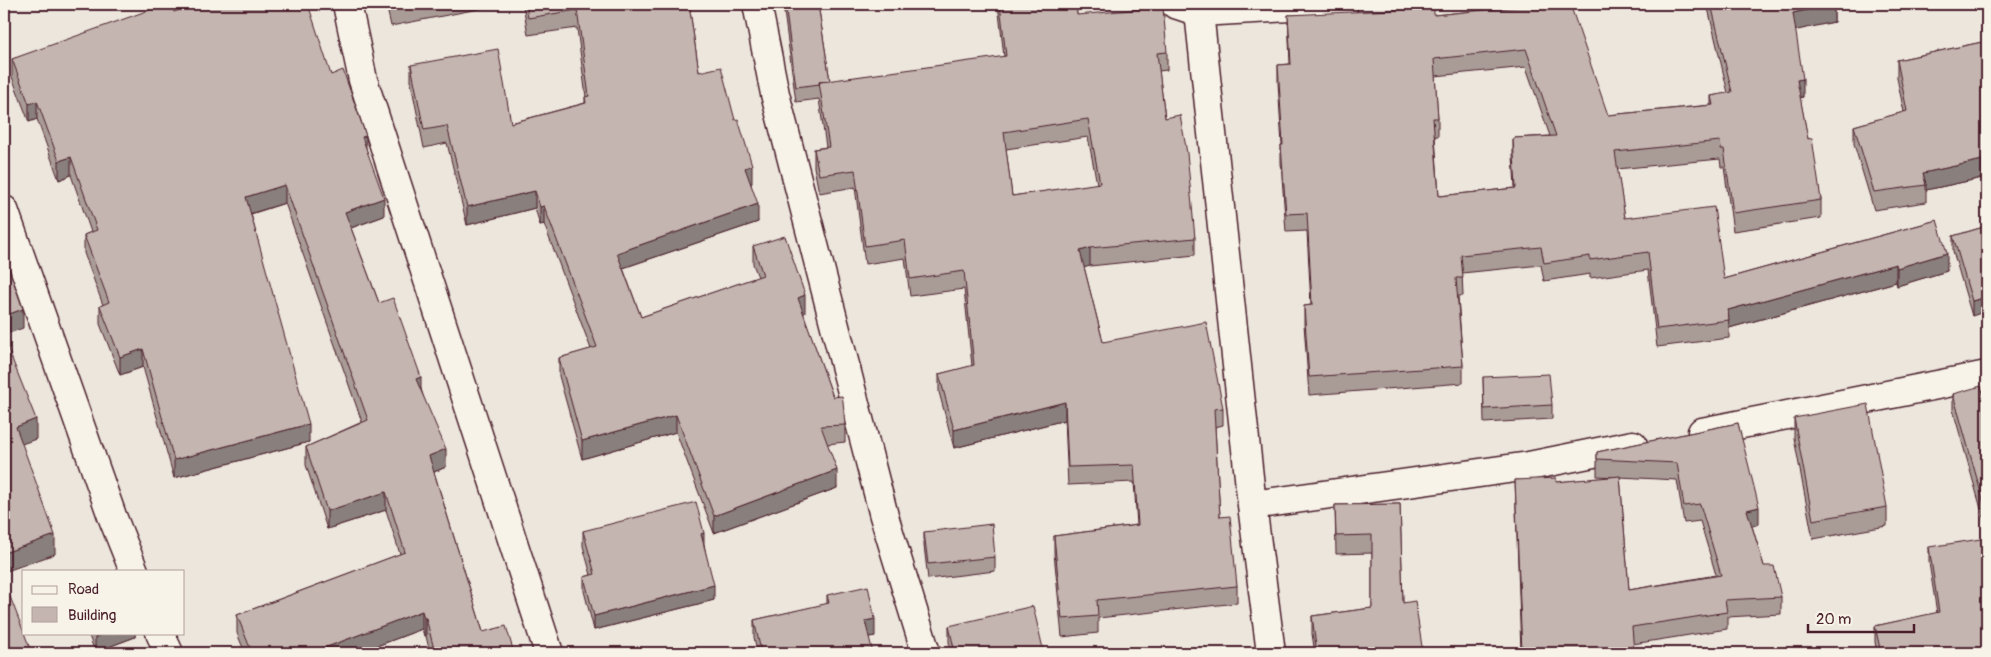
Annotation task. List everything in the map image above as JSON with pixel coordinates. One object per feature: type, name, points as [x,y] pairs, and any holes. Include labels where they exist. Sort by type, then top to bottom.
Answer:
[{"type":"street","points":[[347,4],[363,80],[549,653]]},
{"type":"street","points":[[757,4],[775,94],[884,516],[926,653]]},
{"type":"street","points":[[1271,653],[1187,8],[1344,4]]},
{"type":"street","points":[[4,210],[112,516],[134,570]]},
{"type":"street","points":[[1252,505],[1529,466],[1987,375]]},
{"type":"street","points":[[160,634],[169,653]]},
{"type":"building","points":[[166,4],[171,4],[174,12],[197,4],[308,4],[331,75],[343,70],[366,136],[362,137],[384,198],[345,212],[379,303],[393,298],[421,377],[416,379],[446,449],[429,456],[483,632],[506,626],[514,653],[435,653],[426,618],[424,618],[422,611],[311,653],[252,653],[237,615],[405,552],[386,492],[327,511],[306,447],[368,420],[285,185],[246,197],[309,424],[174,460],[143,349],[120,357],[100,306],[109,302],[84,235],[97,230],[71,157],[59,161],[37,101],[29,104],[12,59]]},
{"type":"building","points":[[390,4],[414,4],[391,8]]},
{"type":"building","points":[[526,4],[689,4],[699,72],[721,67],[735,120],[738,119],[752,165],[745,168],[758,204],[617,253],[641,317],[763,275],[753,246],[785,236],[805,295],[798,298],[833,397],[842,396],[845,425],[821,426],[837,470],[714,516],[676,415],[582,441],[559,358],[597,347],[544,206],[540,207],[535,191],[467,207],[447,126],[424,130],[411,65],[498,49],[511,123],[586,103],[585,97],[589,96],[577,10],[528,18]]},
{"type":"building","points":[[785,4],[818,4],[830,81],[796,87]]},
{"type":"building","points":[[1000,4],[1076,4],[1077,15],[1163,7],[1167,52],[1157,53],[1165,118],[1180,115],[1187,153],[1195,238],[1090,248],[1080,251],[1103,342],[1206,322],[1223,408],[1214,409],[1220,517],[1230,516],[1237,586],[1097,600],[1098,616],[1062,619],[1054,536],[1138,525],[1134,465],[1068,467],[1065,402],[954,430],[939,374],[974,365],[964,271],[910,279],[905,240],[865,246],[855,170],[819,175],[814,149],[829,147],[819,82],[1006,56]],"holes":[[[1088,119],[1100,183],[1012,196],[1004,132]]]},
{"type":"building","points":[[1529,4],[1570,4],[1608,115],[1713,105],[1711,96],[1732,92],[1711,4],[1834,4],[1793,13],[1803,79],[1797,80],[1808,139],[1812,138],[1821,200],[1733,213],[1724,149],[1721,149],[1720,141],[1615,152],[1625,218],[1714,207],[1724,279],[1937,220],[1947,253],[1897,268],[1896,264],[1728,310],[1729,320],[1657,329],[1648,252],[1590,260],[1590,256],[1544,263],[1541,247],[1461,255],[1463,278],[1456,278],[1463,366],[1309,377],[1304,306],[1312,305],[1307,213],[1286,214],[1281,145],[1283,145],[1278,65],[1291,64],[1288,15],[1434,8],[1434,15]],"holes":[[[1526,49],[1556,136],[1513,138],[1516,188],[1439,196],[1433,118],[1438,118],[1434,59]]]},
{"type":"building","points":[[1987,41],[1987,159],[1923,173],[1926,185],[1874,192],[1854,126],[1907,111],[1897,60]]},
{"type":"building","points":[[1987,226],[1987,297],[1972,301],[1953,236]]},
{"type":"building","points":[[4,255],[23,309],[4,316]]},
{"type":"building","points":[[4,339],[36,419],[16,427],[55,535],[4,553]]},
{"type":"building","points":[[1549,374],[1552,405],[1484,409],[1483,377]]},
{"type":"building","points":[[1981,386],[1987,403],[1987,514],[1953,394]]},
{"type":"building","points":[[1868,404],[1887,507],[1813,520],[1794,418]]},
{"type":"building","points":[[1738,423],[1759,507],[1747,510],[1764,566],[1774,566],[1781,597],[1725,600],[1727,612],[1632,627],[1634,652],[1522,653],[1515,480],[1556,478],[1556,482],[1620,476],[1629,590],[1721,575],[1700,504],[1684,506],[1677,463],[1597,459],[1597,452]]},
{"type":"building","points":[[696,502],[704,533],[701,534],[714,585],[594,616],[584,577],[595,574],[583,531]]},
{"type":"building","points":[[1400,504],[1403,603],[1415,601],[1423,653],[1317,653],[1312,616],[1372,608],[1372,535],[1336,536],[1335,505]]},
{"type":"building","points":[[992,524],[995,557],[928,564],[924,532]]},
{"type":"building","points":[[1987,538],[1987,647],[1958,653],[1881,653],[1875,626],[1939,612],[1929,547]]},
{"type":"building","points":[[4,581],[22,628],[22,634],[24,634],[31,651],[25,653],[4,653]]},
{"type":"building","points":[[868,586],[875,619],[865,621],[873,653],[751,653],[761,651],[754,620],[829,603],[827,595]]},
{"type":"building","points":[[1033,606],[1044,653],[955,653],[949,626]]}]
